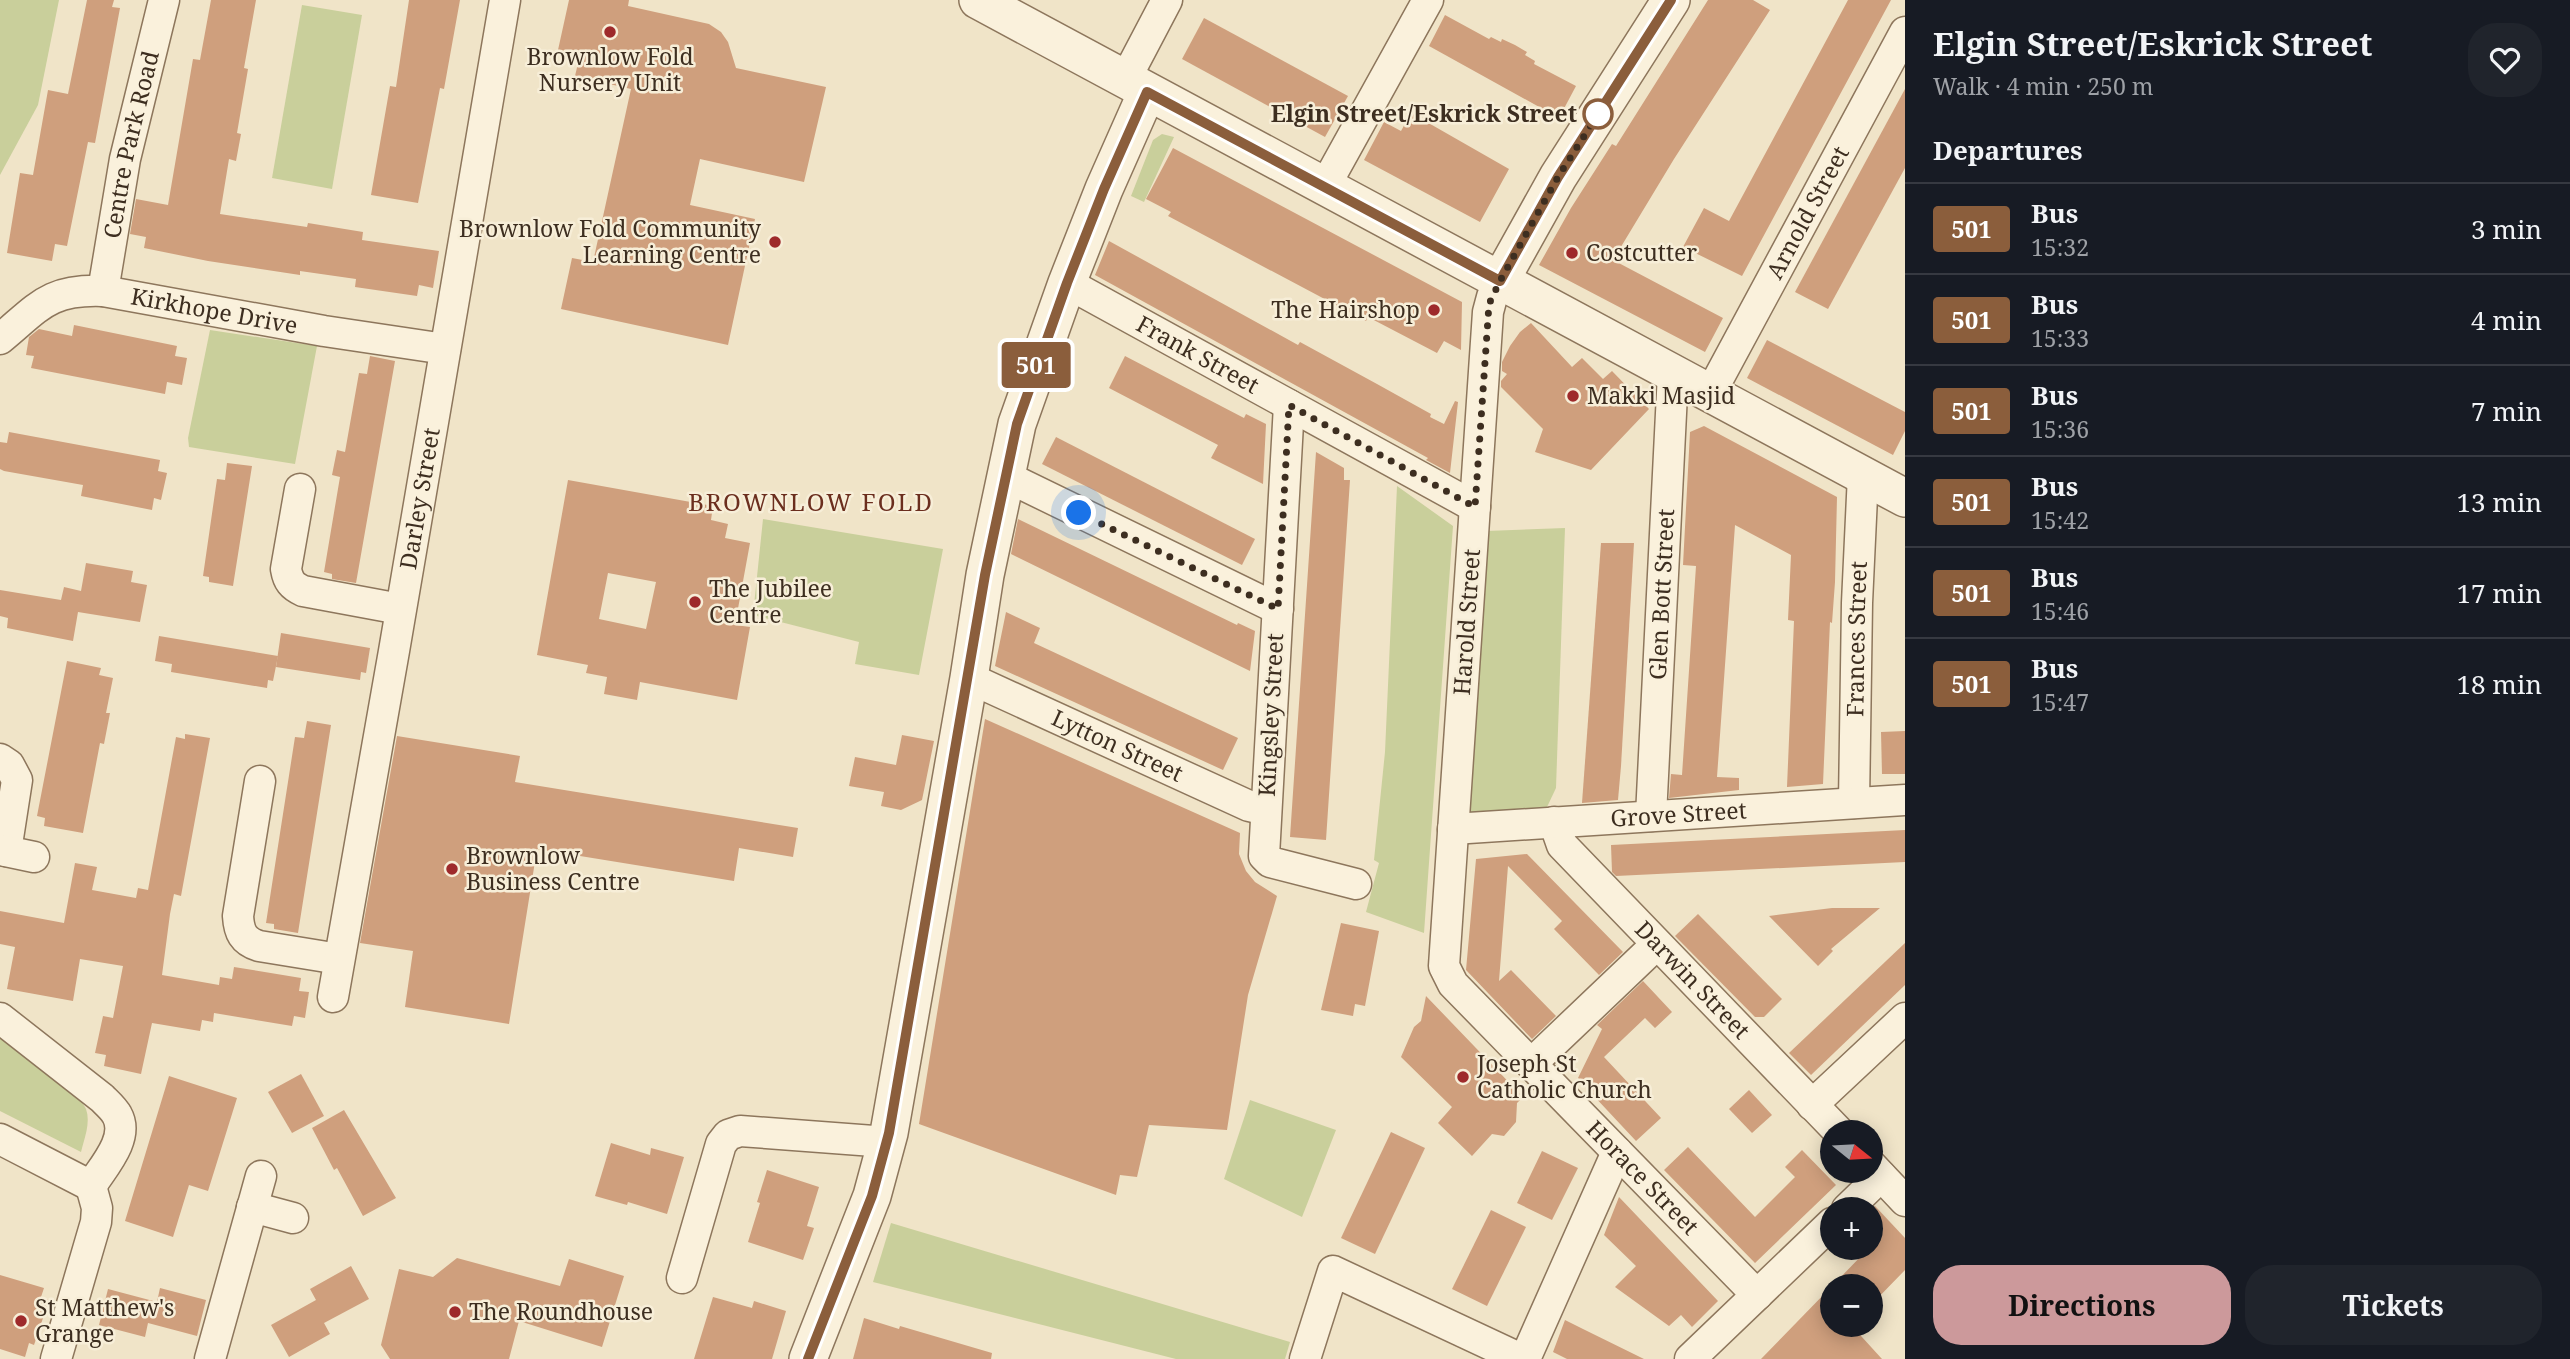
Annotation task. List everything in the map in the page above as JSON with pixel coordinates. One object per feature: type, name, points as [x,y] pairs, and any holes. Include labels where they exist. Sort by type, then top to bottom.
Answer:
[{"type":"street","name":"Centre Park Road","points":[[103,291],[125,159],[164,0]]},
{"type":"street","name":"Darley Street","points":[[333,997],[505,0]]},
{"type":"street","points":[[978,0],[1710,394],[1863,475],[1903,491]]},
{"type":"street","points":[[808,1359],[872,1196],[887,1142],[1004,476],[1030,383],[1104,189],[1136,86],[1167,0]]},
{"type":"street","points":[[1325,186],[1428,0]]},
{"type":"street","points":[[1500,281],[1558,177],[1671,0]]},
{"type":"street","name":"Arnold Street","points":[[1710,394],[1905,32]]},
{"type":"street","name":"Harold Street","points":[[1444,966],[1488,312],[1500,281]]},
{"type":"street","name":"Frank Street","points":[[1067,283],[1475,507]]},
{"type":"street","name":"Kirkhope Drive","points":[[0,339],[49,298],[80,290],[103,291],[324,331],[445,349]]},
{"type":"street","name":"Glen Bott Street","points":[[1651,816],[1673,373]]},
{"type":"street","name":"Kingsley Street","points":[[1289,405],[1264,856],[1270,862],[1356,884]]},
{"type":"street","name":"Frances Street","points":[[1854,803],[1857,616],[1863,475]]},
{"type":"street","points":[[1004,476],[1278,609]]},
{"type":"street","points":[[300,489],[286,569],[288,579],[303,592],[400,609]]},
{"type":"street","name":"Lytton Street","points":[[969,678],[1249,806],[1266,810]]},
{"type":"street","points":[[0,759],[9,765],[17,780],[13,853]]},
{"type":"street","points":[[260,781],[238,928],[243,937],[259,946],[339,959]]},
{"type":"street","name":"Grove Street","points":[[1453,829],[1905,800]]},
{"type":"street","name":"Darwin Street","points":[[1555,822],[1562,845],[1827,1120]]},
{"type":"street","points":[[1531,1064],[1657,944]]},
{"type":"street","name":"Horace Street","points":[[1444,966],[1452,984],[1757,1295]]},
{"type":"street","points":[[0,1018],[102,1098],[117,1114],[121,1125],[119,1140],[91,1186],[97,1208],[96,1222],[56,1359]]},
{"type":"street","points":[[1812,1105],[1905,1018]]},
{"type":"street","points":[[682,1278],[721,1144],[728,1135],[740,1131],[887,1142]]},
{"type":"street","points":[[0,1139],[91,1186]]},
{"type":"street","points":[[1305,1359],[1333,1271],[1475,1349],[1523,1359],[1617,1152]]},
{"type":"street","points":[[210,1359],[261,1176]]},
{"type":"street","points":[[1883,1178],[1905,1201]]},
{"type":"street","points":[[1856,1197],[1867,1183]]},
{"type":"street","points":[[252,1207],[293,1219]]},
{"type":"street","points":[[1690,1359],[1820,1235]]},
{"type":"green space","points":[[0,0],[59,0],[38,105],[0,175]]},
{"type":"green space","points":[[302,5],[362,15],[332,189],[272,178]]},
{"type":"green space","points":[[1162,134],[1174,137],[1144,202],[1131,196],[1153,140]]},
{"type":"green space","points":[[210,330],[317,346],[295,464],[189,447],[188,438]]},
{"type":"green space","points":[[1397,486],[1453,526],[1424,933],[1366,912],[1379,863],[1374,860],[1385,752]]},
{"type":"green space","points":[[763,519],[943,549],[919,675],[855,664],[859,642],[753,615]]},
{"type":"green space","points":[[1565,528],[1556,788],[1539,824],[1486,827],[1454,806],[1486,531]]},
{"type":"green space","points":[[0,1035],[61,1082],[86,1109],[88,1120],[81,1152],[0,1111]]},
{"type":"green space","points":[[1250,1100],[1336,1130],[1302,1217],[1224,1179]]},
{"type":"green space","points":[[891,1223],[1290,1342],[1285,1359],[1176,1359],[873,1282]]},
{"type":"building","points":[[87,0],[114,0],[112,7],[120,8],[95,143],[88,142],[67,246],[55,244],[52,261],[7,253],[20,173],[33,175],[48,90],[68,94]]},
{"type":"building","points":[[211,0],[256,0],[244,68],[248,69],[237,133],[241,134],[236,161],[229,159],[220,214],[363,232],[362,240],[439,251],[433,288],[419,285],[417,296],[355,287],[356,279],[300,271],[300,275],[208,261],[144,248],[146,237],[130,234],[136,199],[168,205],[193,59],[200,60]]},
{"type":"building","points":[[409,0],[460,0],[444,89],[440,88],[418,203],[371,195],[390,86],[396,87]]},
{"type":"building","points":[[569,0],[629,0],[628,6],[709,24],[721,32],[728,42],[736,68],[826,87],[804,182],[700,159],[690,205],[755,219],[728,345],[561,309],[572,258],[593,262],[631,89],[575,76],[580,55],[558,50]]},
{"type":"building","points":[[1708,0],[1753,0],[1770,10],[1613,260],[1723,318],[1705,352],[1539,265],[1571,208],[1612,144],[1616,146]]},
{"type":"building","points":[[1848,0],[1891,0],[1742,276],[1683,247],[1704,208],[1729,221]]},
{"type":"building","points":[[1445,15],[1489,39],[1491,37],[1501,42],[1502,39],[1515,45],[1527,52],[1525,55],[1535,61],[1534,64],[1576,86],[1559,118],[1429,46]]},
{"type":"building","points":[[1204,18],[1348,96],[1325,137],[1182,59]]},
{"type":"building","points":[[1905,89],[1905,168],[1828,309],[1795,292]]},
{"type":"building","points":[[1411,113],[1509,169],[1480,222],[1364,160],[1384,122],[1401,131]]},
{"type":"building","points":[[1173,148],[1462,302],[1461,350],[1444,341],[1437,353],[1368,317],[1366,321],[1168,216],[1171,212],[1146,199]]},
{"type":"building","points":[[1109,241],[1298,345],[1300,342],[1377,384],[1444,424],[1455,401],[1458,402],[1450,473],[1426,460],[1428,458],[1095,275]]},
{"type":"building","name":"Makki Masjid","points":[[1531,323],[1572,367],[1582,358],[1603,379],[1612,371],[1649,409],[1591,470],[1535,452],[1543,429],[1501,387],[1501,381],[1507,374],[1502,371],[1502,362],[1520,332]]},
{"type":"building","points":[[74,325],[177,346],[175,356],[187,358],[182,385],[167,382],[165,394],[31,368],[34,356],[26,355],[29,337],[39,329],[72,336]]},
{"type":"building","points":[[1767,340],[1905,412],[1905,431],[1893,455],[1747,378]]},
{"type":"building","points":[[370,356],[395,361],[356,583],[332,579],[332,574],[324,572],[340,477],[332,475],[337,450],[345,452],[359,373],[367,374]]},
{"type":"building","points":[[1125,356],[1244,418],[1246,414],[1266,424],[1263,484],[1211,458],[1218,445],[1109,388]]},
{"type":"building","points":[[1704,426],[1837,497],[1835,582],[1832,623],[1830,622],[1823,784],[1787,787],[1794,621],[1788,620],[1791,555],[1735,525],[1717,777],[1739,778],[1739,790],[1669,798],[1671,774],[1682,775],[1696,566],[1683,565],[1690,432]]},
{"type":"building","points":[[9,432],[160,460],[158,471],[167,473],[161,500],[154,498],[152,510],[81,496],[83,485],[4,471],[0,469],[0,442],[7,443]]},
{"type":"building","points":[[1056,437],[1255,539],[1242,565],[1042,464]]},
{"type":"building","points":[[1316,452],[1344,468],[1344,480],[1350,480],[1326,840],[1290,837]]},
{"type":"building","points":[[227,463],[252,466],[233,586],[209,582],[209,577],[203,576],[217,479],[225,480]]},
{"type":"building","name":"The Jubilee Centre","points":[[568,480],[713,506],[711,520],[728,524],[725,538],[750,543],[735,625],[750,627],[737,700],[640,682],[637,700],[604,694],[607,677],[586,673],[588,665],[537,655]],"holes":[[[608,573],[656,582],[646,629],[599,619]]]},
{"type":"building","points":[[1018,519],[1237,625],[1238,623],[1255,631],[1250,671],[1011,554]]},
{"type":"building","points":[[1601,543],[1634,543],[1621,766],[1618,800],[1582,803]]},
{"type":"building","points":[[86,563],[133,571],[131,582],[147,585],[140,622],[78,612],[73,641],[7,628],[8,618],[0,616],[0,590],[61,600],[64,587],[81,591]]},
{"type":"building","points":[[1006,612],[1040,628],[1034,643],[1238,738],[1223,770],[995,666]]},
{"type":"building","points":[[281,633],[370,648],[366,673],[361,672],[360,680],[276,667]]},
{"type":"building","points":[[159,636],[278,656],[273,681],[268,680],[267,688],[171,672],[172,664],[155,661]]},
{"type":"building","points":[[67,661],[101,668],[99,675],[113,678],[106,713],[110,713],[104,744],[100,743],[83,833],[44,826],[45,818],[37,816]]},
{"type":"building","points":[[985,719],[1240,833],[1239,854],[1246,871],[1255,882],[1277,896],[1248,995],[1227,1130],[1149,1125],[1137,1177],[1120,1175],[1116,1195],[919,1124]]},
{"type":"building","points":[[307,721],[331,725],[298,933],[274,929],[274,924],[266,923],[295,737],[304,738]]},
{"type":"building","points":[[1905,731],[1905,774],[1882,774],[1881,732]]},
{"type":"building","points":[[185,734],[210,738],[181,896],[174,894],[162,975],[219,985],[220,977],[232,979],[234,967],[301,978],[299,991],[309,992],[305,1018],[294,1016],[292,1026],[214,1013],[213,1022],[202,1020],[200,1031],[152,1023],[141,1074],[104,1066],[106,1055],[95,1053],[103,1016],[113,1018],[123,966],[80,959],[73,1001],[7,989],[15,947],[0,944],[0,911],[64,923],[75,863],[97,867],[92,890],[136,898],[138,888],[148,890],[176,737],[185,739]]},
{"type":"building","points":[[902,735],[934,741],[922,800],[901,810],[881,806],[884,792],[849,786],[855,757],[896,765]]},
{"type":"building","name":"Brownlow Business Centre","points":[[397,736],[520,756],[515,782],[798,828],[793,857],[739,848],[734,881],[537,849],[509,1024],[405,1007],[413,951],[360,943]]},
{"type":"building","points":[[1905,830],[1905,862],[1616,876],[1612,872],[1611,845]]},
{"type":"building","points":[[1527,854],[1623,952],[1599,975],[1554,929],[1562,921],[1508,866],[1499,981],[1511,970],[1556,1016],[1532,1039],[1466,970],[1476,859]]},
{"type":"building","points":[[1832,908],[1880,908],[1831,949],[1833,951],[1818,966],[1769,916]]},
{"type":"building","points":[[1698,914],[1782,999],[1764,1017],[1755,1017],[1675,936]]},
{"type":"building","points":[[1341,923],[1379,931],[1365,1006],[1355,1004],[1353,1016],[1321,1010]]},
{"type":"building","points":[[1905,943],[1905,985],[1811,1075],[1789,1053]]},
{"type":"building","points":[[1643,981],[1672,1012],[1655,1028],[1645,1018],[1604,1057],[1661,1118],[1636,1141],[1592,1094],[1594,1092],[1578,1078],[1602,1029],[1597,1025]]},
{"type":"building","name":"Joseph St Catholic Church","points":[[1426,996],[1523,1097],[1517,1103],[1516,1122],[1504,1136],[1492,1134],[1472,1156],[1438,1123],[1452,1107],[1401,1057],[1414,1027],[1421,1021]]},
{"type":"building","points":[[301,1074],[324,1116],[292,1133],[268,1092]]},
{"type":"building","points":[[169,1076],[237,1098],[208,1191],[189,1185],[173,1237],[125,1221]]},
{"type":"building","points":[[1749,1090],[1772,1115],[1752,1133],[1729,1109]]},
{"type":"building","points":[[344,1110],[396,1198],[363,1216],[312,1128]]},
{"type":"building","points":[[1391,1132],[1425,1148],[1375,1254],[1341,1238]]},
{"type":"building","points":[[611,1143],[650,1155],[651,1148],[684,1157],[667,1214],[628,1202],[627,1205],[595,1196]]},
{"type":"building","points":[[1688,1147],[1755,1217],[1795,1177],[1785,1167],[1802,1150],[1820,1169],[1820,1183],[1836,1185],[1824,1197],[1820,1197],[1820,1200],[1755,1263],[1664,1170]]},
{"type":"building","points":[[1542,1151],[1578,1168],[1552,1220],[1517,1203]]},
{"type":"building","points":[[767,1170],[819,1187],[807,1226],[814,1228],[803,1260],[748,1242]]},
{"type":"building","points":[[1619,1197],[1718,1301],[1692,1327],[1681,1315],[1669,1326],[1615,1287],[1636,1266],[1604,1235]]},
{"type":"building","points":[[1491,1210],[1526,1227],[1487,1306],[1452,1289]]},
{"type":"building","points":[[1883,1215],[1905,1238],[1905,1270],[1883,1293],[1883,1274],[1844,1274],[1857,1260],[1883,1260]]},
{"type":"building","name":"The Roundhouse","points":[[457,1258],[560,1286],[569,1259],[624,1276],[602,1347],[519,1321],[509,1359],[390,1359],[381,1345],[399,1269],[433,1277]]},
{"type":"building","points":[[351,1266],[369,1299],[324,1323],[330,1334],[289,1357],[271,1325],[316,1300],[310,1289]]},
{"type":"building","name":"St Matthew's Grange","points":[[0,1275],[44,1288],[41,1297],[49,1300],[34,1345],[29,1343],[25,1357],[0,1349]]},
{"type":"building","points":[[160,1288],[206,1300],[197,1336],[148,1323],[145,1337],[99,1325],[108,1289],[157,1302]]},
{"type":"building","points":[[713,1297],[752,1308],[754,1301],[786,1311],[772,1359],[694,1359]]},
{"type":"building","points":[[1820,1298],[1820,1337],[1862,1337],[1882,1359],[1761,1359]]},
{"type":"building","points":[[864,1318],[992,1353],[991,1359],[853,1359]]},
{"type":"building","points":[[1565,1320],[1644,1359],[1567,1359],[1553,1352]]},
{"type":"bus line","name":"501","points":[[808,1359],[872,1196],[889,1133],[985,575],[1017,424],[1067,283],[1104,189],[1147,92],[1500,281],[1558,177],[1671,0]]},
{"type":"place","name":"Brownlow Fold Nursery Unit","points":[[610,32]]},
{"type":"place","name":"Elgin Street/Eskrick Street","points":[[1598,114]]},
{"type":"place","name":"Brownlow Fold Community Learning Centre","points":[[775,242]]},
{"type":"place","name":"Costcutter","points":[[1572,253]]},
{"type":"place","name":"The Hairshop","points":[[1434,310]]},
{"type":"place","name":"Makki Masjid","points":[[1573,396]]},
{"type":"place","name":"The Jubilee Centre","points":[[695,602]]},
{"type":"place","name":"Brownlow Business Centre","points":[[452,869]]},
{"type":"place","name":"Joseph St Catholic Church","points":[[1463,1077]]},
{"type":"place","name":"The Roundhouse","points":[[455,1312]]},
{"type":"place","name":"St Matthew's Grange","points":[[21,1321]]},
{"type":"district","name":"BROWNLOW FOLD","points":[[811,503]]},
{"type":"route","points":[[1079,513],[1278,609],[1289,405],[1475,507],[1489,304],[1558,177],[1600,111],[1598,114]]}]
